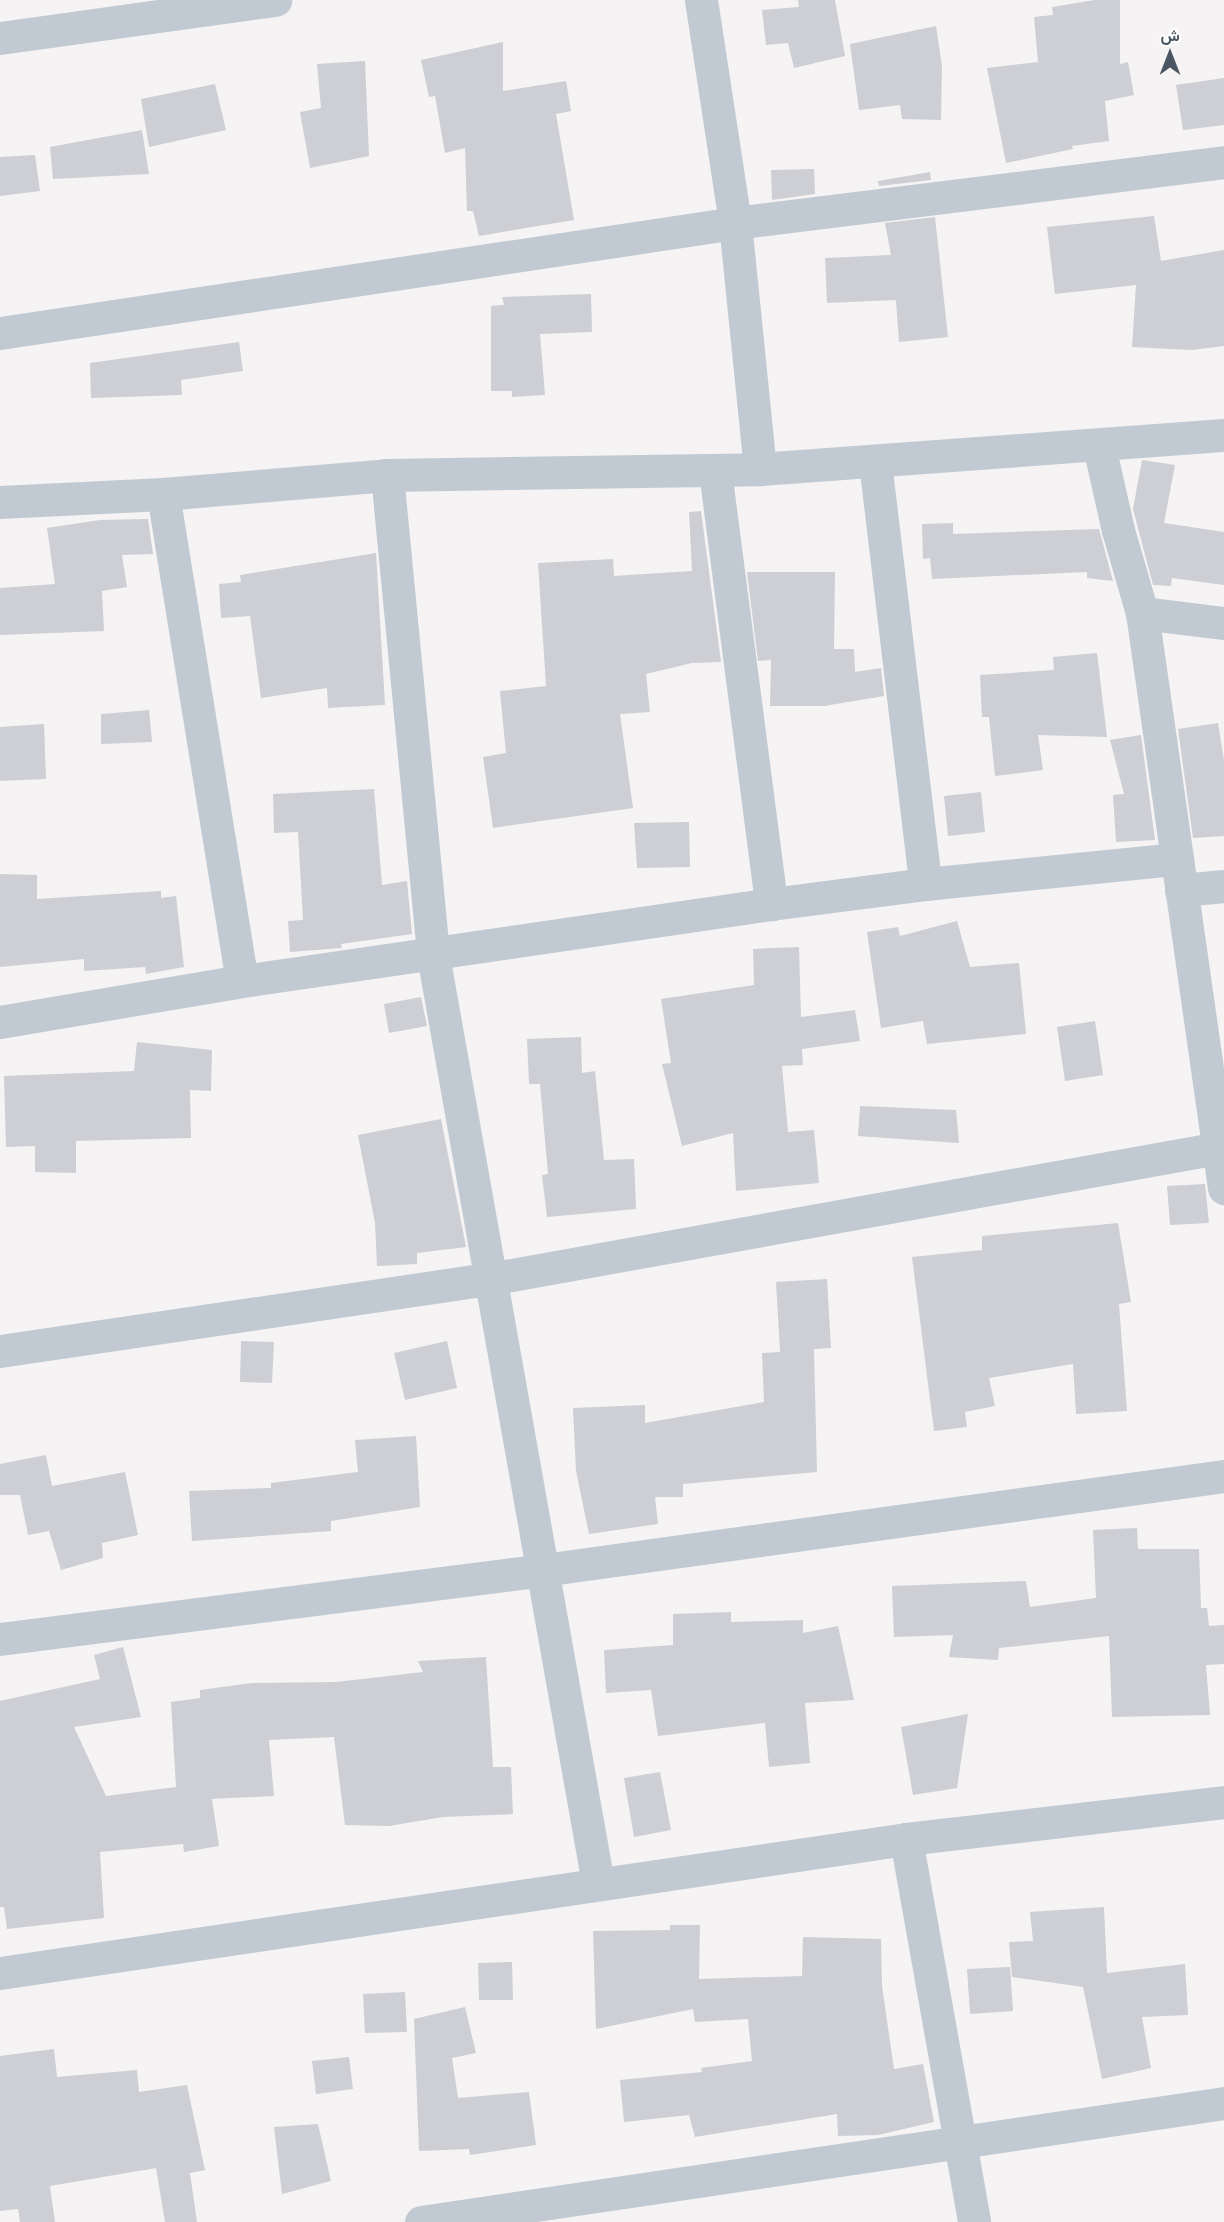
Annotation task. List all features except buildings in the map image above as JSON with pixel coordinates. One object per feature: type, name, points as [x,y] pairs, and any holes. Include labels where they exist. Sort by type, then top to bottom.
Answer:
[{"type":"street","points":[[0,38],[274,0]]},
{"type":"street","points":[[701,0],[735,223],[760,469]]},
{"type":"street","points":[[0,333],[735,223],[1224,162]]},
{"type":"street","points":[[0,502],[163,494],[387,475],[760,469],[1099,446],[1224,435]]},
{"type":"street","points":[[1099,446],[1142,613],[1220,1147],[1224,1188]]},
{"type":"street","points":[[875,462],[925,884]]},
{"type":"street","points":[[715,471],[771,904]]},
{"type":"street","points":[[387,475],[433,955],[598,1883]]},
{"type":"street","points":[[163,494],[242,981]]},
{"type":"street","points":[[1142,613],[1224,623]]},
{"type":"street","points":[[0,1022],[242,981],[771,904],[925,884],[1179,874],[1224,886]]},
{"type":"street","points":[[0,1352],[489,1280],[1220,1147]]},
{"type":"street","points":[[0,1639],[543,1570],[1224,1476]]},
{"type":"street","points":[[0,1973],[906,1839],[1224,1802]]},
{"type":"street","points":[[906,1839],[958,2143],[974,2222]]},
{"type":"street","points":[[421,2222],[1224,2103]]}]
